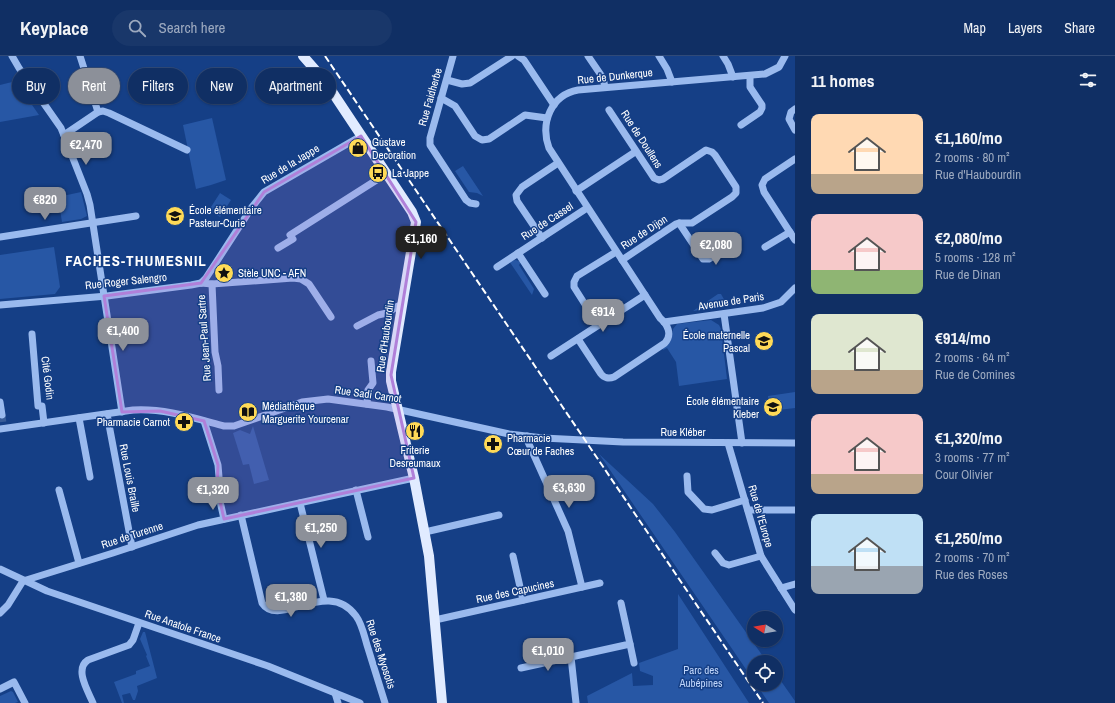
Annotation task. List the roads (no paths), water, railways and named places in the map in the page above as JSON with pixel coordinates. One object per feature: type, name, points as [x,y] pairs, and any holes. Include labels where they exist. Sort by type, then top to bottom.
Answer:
[{"type":"main road","name":"Rue d'Haubourdin","points":[[303,56],[325,81],[412,212],[416,222],[401,306],[391,384],[414,478],[430,563],[442,703]]},
{"type":"street","points":[[12,56],[61,128],[87,194],[93,223],[122,412]]},
{"type":"street","points":[[80,56],[98,112]]},
{"type":"street","name":"Rue Faidherbe","points":[[453,56],[430,138],[430,145],[464,198],[470,203],[476,204]]},
{"type":"street","points":[[447,80],[462,84],[470,83],[512,56]]},
{"type":"street","points":[[518,56],[524,60],[554,105]]},
{"type":"street","points":[[588,56],[603,78],[605,87]]},
{"type":"street","points":[[659,56],[667,69],[672,82]]},
{"type":"street","points":[[724,56],[733,77]]},
{"type":"street","name":"Rue de Dunkerque","points":[[664,322],[551,153],[546,140],[545,131],[547,118],[554,105],[560,98],[574,91],[605,87],[765,74],[772,72],[781,64],[785,56]]},
{"type":"street","points":[[741,125],[760,112],[762,108],[762,105],[750,87],[750,76]]},
{"type":"street","points":[[441,98],[455,106],[475,136],[482,140],[488,139],[525,115],[547,118]]},
{"type":"street","points":[[795,109],[790,114],[789,119],[795,130]]},
{"type":"street","name":"Rue de Doullens","points":[[609,110],[635,152],[651,175],[657,179],[663,178],[703,151],[710,151],[715,155],[736,187],[736,193],[732,197],[691,223],[679,223]]},
{"type":"street","points":[[64,135],[98,112],[106,112],[187,150]]},
{"type":"street","name":"Rue de la Jappe","points":[[201,283],[206,278],[252,207],[264,192],[361,136]]},
{"type":"street","points":[[576,191],[635,152]]},
{"type":"street","points":[[795,160],[765,179],[762,185],[764,192],[795,240]]},
{"type":"street","points":[[542,238],[517,201],[516,195],[522,187],[558,163]]},
{"type":"street","points":[[278,248],[293,239],[290,235],[386,174]]},
{"type":"street","name":"Rue de Cassel","points":[[497,267],[587,208]]},
{"type":"street","points":[[0,237],[136,216]]},
{"type":"street","points":[[679,223],[703,259],[709,259],[724,250]]},
{"type":"street","name":"Rue de Dijon","points":[[622,260],[679,223]]},
{"type":"street","points":[[765,247],[790,232]]},
{"type":"street","points":[[598,325],[574,287],[574,282],[577,276],[616,252]]},
{"type":"street","name":"Rue de Cassel","points":[[518,253],[545,294]]},
{"type":"street","name":"Rue Roger Salengro","points":[[0,305],[104,296],[191,286],[201,283],[212,284],[293,278],[301,279],[307,282],[331,317]]},
{"type":"street","name":"Rue Jean-Paul Sartre","points":[[212,284],[215,352],[218,366],[219,390]]},
{"type":"street","name":"Avenue de Paris","points":[[664,322],[772,306],[785,299],[795,288]]},
{"type":"street","points":[[551,356],[645,295]]},
{"type":"street","points":[[357,326],[378,315],[387,313],[398,306],[401,306]]},
{"type":"street","points":[[724,314],[742,443]]},
{"type":"street","points":[[578,338],[600,374],[604,377],[610,378],[614,377],[666,341],[669,333],[664,322]]},
{"type":"street","name":"Cité Godin","points":[[32,334],[38,406],[42,406],[44,423]]},
{"type":"street","points":[[367,404],[368,390],[373,383],[372,361]]},
{"type":"street","name":"Rue Sadi Carnot","points":[[2,427],[140,410],[160,411],[226,427],[234,426],[294,404],[312,400],[328,399],[398,409],[502,432],[571,440]]},
{"type":"street","points":[[0,402],[2,415]]},
{"type":"street","name":"Rue Louis Braille","points":[[107,414],[132,547]]},
{"type":"street","points":[[79,418],[90,477]]},
{"type":"street","points":[[204,421],[218,465],[219,477],[217,488],[224,519]]},
{"type":"street","points":[[527,436],[528,442],[568,531],[582,587]]},
{"type":"street","name":"Rue Kléber","points":[[571,440],[623,442],[795,443]]},
{"type":"street","name":"Rue de l'Europe","points":[[728,443],[761,556],[795,610]]},
{"type":"street","points":[[687,476],[688,492],[704,510],[712,510],[745,500]]},
{"type":"street","name":"Rue de Turenne","points":[[23,580],[198,525],[414,478]]},
{"type":"street","points":[[59,490],[79,563]]},
{"type":"street","points":[[356,490],[368,537]]},
{"type":"street","points":[[300,503],[324,600]]},
{"type":"street","points":[[748,510],[795,510]]},
{"type":"street","name":"Rue des Myosotis","points":[[241,515],[262,603],[264,606],[270,610],[279,611],[324,600],[344,605],[354,613],[359,620],[385,703]]},
{"type":"street","points":[[425,532],[500,515]]},
{"type":"street","points":[[715,553],[723,563],[729,565],[761,556]]},
{"type":"street","points":[[513,556],[523,600]]},
{"type":"street","name":"Rue Anatole France","points":[[0,569],[47,591],[268,666],[360,703]]},
{"type":"street","points":[[0,613],[8,605],[23,580]]},
{"type":"street","name":"Rue des Capucines","points":[[435,620],[600,583]]},
{"type":"street","points":[[781,588],[795,584]]},
{"type":"street","points":[[621,603],[634,663]]},
{"type":"street","points":[[93,703],[81,672],[83,664],[88,660],[129,645],[133,640],[139,623]]},
{"type":"street","points":[[521,668],[630,644]]},
{"type":"street","points":[[571,656],[576,703]]},
{"type":"street","points":[[0,689],[14,682],[25,703]]},
{"type":"street","points":[[335,693],[338,703]]},
{"type":"tunnel","points":[[2,415],[3,423]]},
{"type":"railway","points":[[325,56],[763,703]]},
{"type":"place","name":"Gustave Decoration","points":[[358,148]]},
{"type":"place","name":"La Jappe","points":[[378,173]]},
{"type":"place","name":"École élémentaire Pasteur-Curie","points":[[175,216]]},
{"type":"place","name":"Stèle UNC - AFN","points":[[224,273]]},
{"type":"place","name":"École maternelle Pascal","points":[[764,341]]},
{"type":"place","name":"École élémentaire Kleber","points":[[773,407]]},
{"type":"place","name":"Médiathèque Marguerite Yourcenar","points":[[248,412]]},
{"type":"place","name":"Pharmacie Carnot","points":[[184,422]]},
{"type":"place","name":"Friterie Desreumaux","points":[[415,431]]},
{"type":"place","name":"Pharmacie Cœur de Faches","points":[[493,444]]},
{"type":"district","name":"FACHES-THUMESNIL","points":[[136,260]]},
{"type":"park label","name":"Parc des Aubépines","points":[[701,676]]}]
